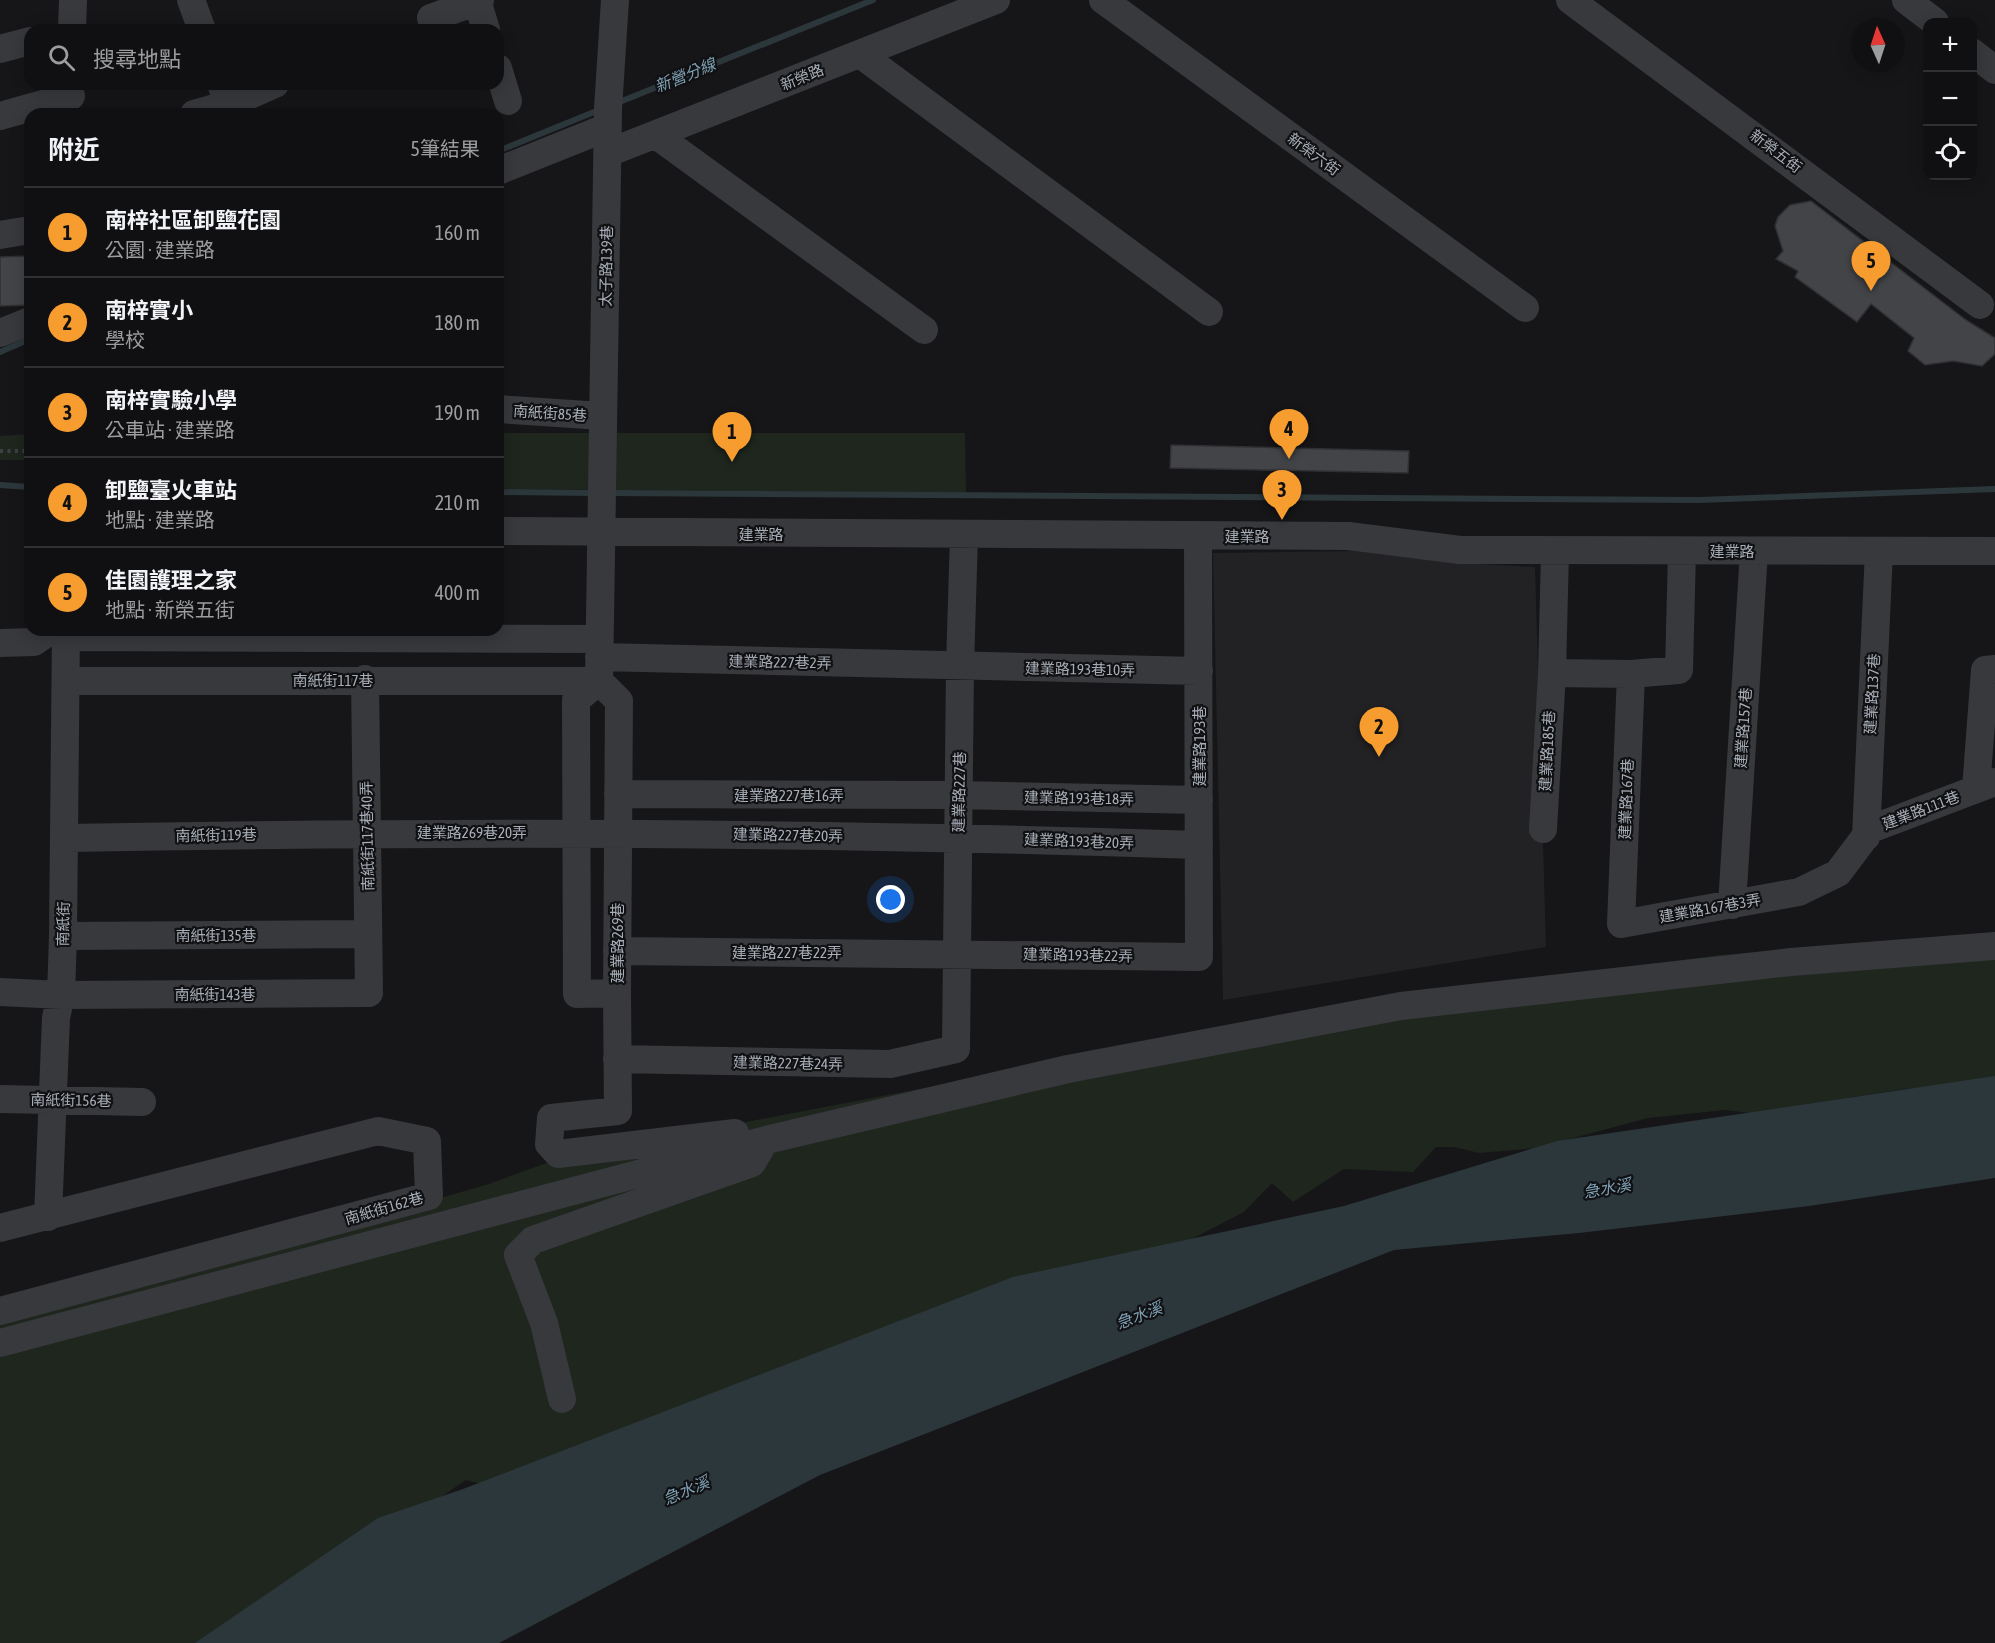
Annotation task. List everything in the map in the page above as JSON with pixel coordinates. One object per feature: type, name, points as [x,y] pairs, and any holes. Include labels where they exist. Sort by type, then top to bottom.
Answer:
[{"type":"street","points":[[72,24],[73,0]]},
{"type":"street","points":[[191,0],[200,24]]},
{"type":"street","points":[[431,18],[478,0],[484,24]]},
{"type":"street","name":"太子路139巷","points":[[599,533],[608,130],[615,0]]},
{"type":"street","name":"新榮路","points":[[504,169],[608,130],[656,135],[996,0]]},
{"type":"street","name":"新榮六街","points":[[1103,0],[1525,308]]},
{"type":"street","name":"新榮五街","points":[[1570,0],[1980,305]]},
{"type":"street","points":[[1906,0],[1930,18]]},
{"type":"street","points":[[0,49],[24,42]]},
{"type":"street","points":[[860,54],[1209,312]]},
{"type":"street","points":[[1977,56],[1995,70]]},
{"type":"street","points":[[504,88],[508,102]]},
{"type":"street","points":[[203,108],[225,94],[245,90]]},
{"type":"street","points":[[32,108],[71,98]]},
{"type":"street","points":[[0,116],[24,110]]},
{"type":"street","points":[[656,135],[924,330]]},
{"type":"street","points":[[0,236],[24,231]]},
{"type":"street","points":[[0,333],[24,323]]},
{"type":"street","name":"南紙街85巷","points":[[504,409],[602,417]]},
{"type":"street","name":"建業路","points":[[504,531],[1348,536],[1460,550],[1555,552],[1995,551]]},
{"type":"street","points":[[141,636],[599,659],[599,533]]},
{"type":"street","name":"建業路227巷","points":[[956,1049],[960,667],[964,535]]},
{"type":"street","name":"建業路193巷","points":[[1198,536],[1199,957]]},
{"type":"street","points":[[1555,552],[1552,673],[1631,674],[1679,670],[1682,551]]},
{"type":"street","name":"建業路157巷","points":[[1732,905],[1754,551]]},
{"type":"street","name":"建業路137巷","points":[[1866,837],[1879,551]]},
{"type":"street","points":[[0,643],[34,642],[50,636]]},
{"type":"street","name":"南紙街","points":[[48,1217],[56,1018],[61,995],[63,936],[66,681],[61,636]]},
{"type":"street","name":"建業路227巷2弄","points":[[599,659],[960,667]]},
{"type":"street","name":"南紙街117巷","points":[[66,681],[365,679],[599,659]]},
{"type":"street","name":"建業路269巷","points":[[599,659],[619,701],[617,993],[577,994],[576,700],[599,659]]},
{"type":"street","name":"建業路193巷10弄","points":[[960,667],[1199,671]]},
{"type":"street","points":[[1985,785],[1985,670],[1995,669]]},
{"type":"street","name":"建業路185巷","points":[[1543,829],[1552,673]]},
{"type":"street","name":"建業路167巷","points":[[1621,924],[1631,674]]},
{"type":"street","name":"南紙街117巷40弄","points":[[365,679],[369,993]]},
{"type":"street","name":"建業路111巷","points":[[1798,892],[1838,873],[1871,830],[1985,785]]},
{"type":"street","name":"建業路227巷16弄","points":[[618,794],[959,795]]},
{"type":"street","name":"建業路193巷18弄","points":[[959,795],[1199,800]]},
{"type":"street","name":"建業路269巷20弄","points":[[367,832],[618,833]]},
{"type":"street","name":"南紙街119巷","points":[[65,838],[367,832]]},
{"type":"street","name":"建業路227巷20弄","points":[[618,833],[958,837]]},
{"type":"street","name":"建業路193巷20弄","points":[[958,837],[1199,845]]},
{"type":"street","name":"建業路167巷3弄","points":[[1621,924],[1798,892]]},
{"type":"street","name":"南紙街135巷","points":[[63,936],[368,934]]},
{"type":"street","points":[[0,1343],[766,1140],[1068,1069],[1401,1006],[1791,962],[1995,946]]},
{"type":"street","name":"建業路227巷22弄","points":[[617,951],[957,953]]},
{"type":"street","name":"建業路193巷22弄","points":[[957,953],[1199,957]]},
{"type":"street","name":"南紙街143巷","points":[[0,992],[61,995],[369,993]]},
{"type":"street","points":[[617,993],[618,1111],[551,1118],[549,1144],[558,1154],[753,1131],[766,1140]]},
{"type":"street","name":"建業路227巷24弄","points":[[617,1059],[890,1064],[956,1049]]},
{"type":"street","name":"南紙街156巷","points":[[0,1099],[142,1102]]},
{"type":"street","name":"南紙街162巷","points":[[0,1228],[378,1131],[427,1141],[429,1196],[0,1311]]},
{"type":"street","points":[[562,1399],[544,1323],[518,1255],[533,1240],[753,1163],[766,1140]]},
{"type":"path","points":[[0,451],[24,451]]},
{"type":"shaded area","points":[[504,433],[965,433],[966,493],[504,489]]},
{"type":"shaded area","points":[[24,434],[24,460],[0,460],[0,436]]},
{"type":"shaded area","points":[[1352,551],[1460,563],[1535,567],[1546,947],[1223,1000],[1213,553]]},
{"type":"shaded area","points":[[1995,935],[1995,1084],[1904,1089],[1750,1113],[1725,1110],[1648,1118],[1536,1148],[1479,1153],[1454,1147],[1436,1147],[1413,1172],[1344,1169],[1293,1202],[1272,1183],[1244,1212],[1052,1311],[530,1496],[466,1480],[227,1643],[0,1643],[0,1303],[325,1231],[489,1184],[563,1157],[1400,997],[1720,955]]},
{"type":"water","name":"急水溪","points":[[1995,1076],[1995,1178],[1809,1206],[1579,1233],[1394,1250],[820,1475],[499,1643],[195,1643],[378,1518],[463,1489],[1013,1277],[1344,1206],[1557,1141]]},
{"type":"building","points":[[1811,201],[1966,320],[1995,338],[1995,354],[1982,366],[1953,361],[1925,365],[1908,351],[1914,338],[1871,304],[1857,322],[1795,277],[1798,271],[1776,259],[1783,251],[1775,226],[1778,217],[1790,205]]},
{"type":"building","points":[[24,256],[24,305],[0,306],[0,257]]},
{"type":"building","points":[[1171,445],[1409,451],[1408,473],[1170,468]]},
{"type":"waterway","name":"新營分線","points":[[617,103],[873,0]]},
{"type":"waterway","name":"新營分線","points":[[504,149],[599,110]]},
{"type":"waterway","name":"新營分線","points":[[0,352],[24,342]]},
{"type":"waterway","points":[[0,485],[24,487]]},
{"type":"waterway","points":[[610,493],[1699,500],[1995,489]]},
{"type":"waterway","points":[[504,492],[593,493]]},
{"type":"place","name":"佳園護理之家","points":[[1871,291]]},
{"type":"place","name":"卸鹽臺火車站","points":[[1289,459]]},
{"type":"place","name":"南梓社區卸鹽花園","points":[[732,462]]},
{"type":"place","name":"南梓實驗小學","points":[[1282,520]]},
{"type":"place","name":"南梓實小","points":[[1379,757]]}]
